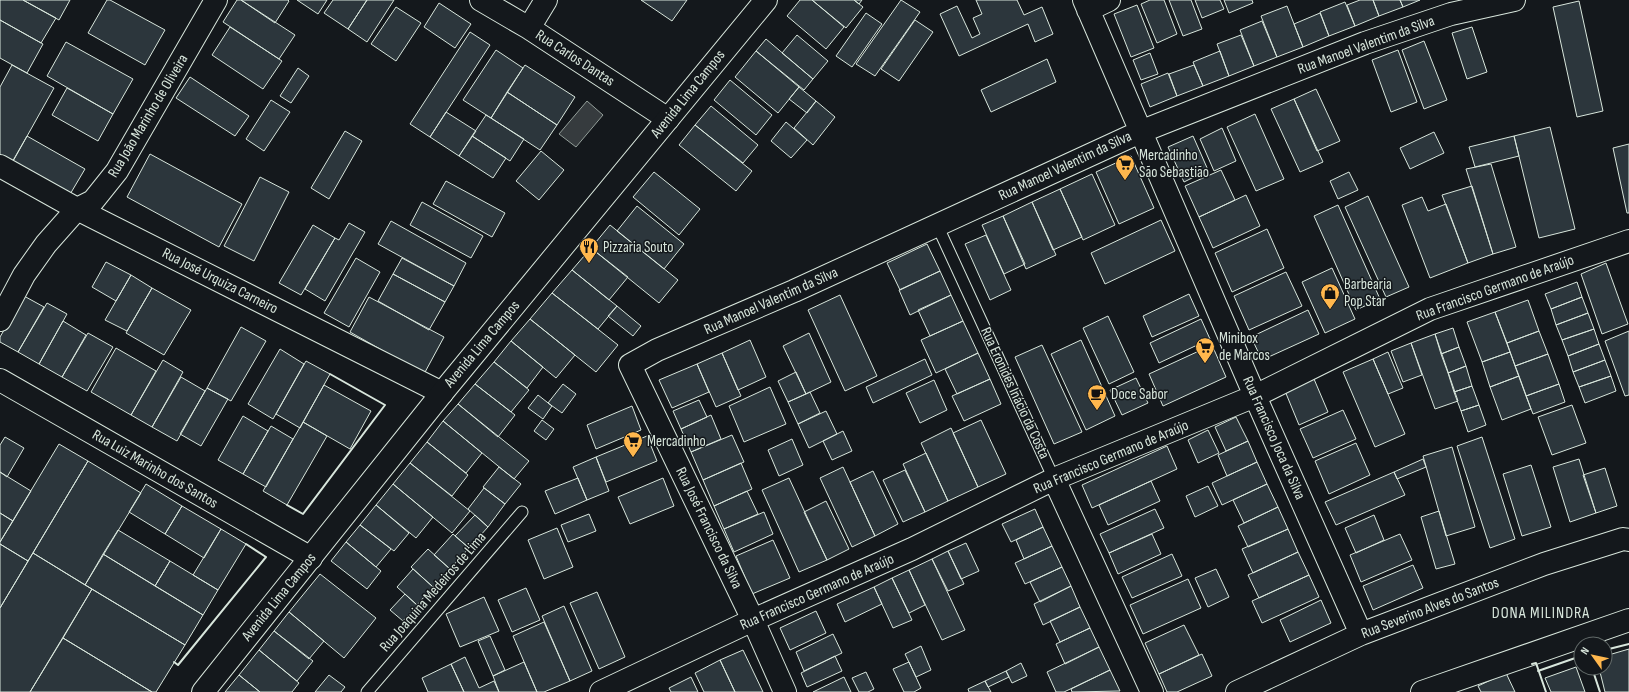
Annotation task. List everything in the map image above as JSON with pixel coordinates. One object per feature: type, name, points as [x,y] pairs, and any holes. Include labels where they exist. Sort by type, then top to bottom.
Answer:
[{"type":"street","name":"Rua João Marinho de Oliveira","points":[[0,320],[33,262],[46,244],[77,209],[93,201],[117,171],[216,0]]},
{"type":"street","name":"Rua Carlos Dantas","points":[[481,0],[529,28],[668,119]]},
{"type":"street","points":[[529,28],[546,0]]},
{"type":"street","name":"Avenida Lima Campos","points":[[202,692],[442,393],[766,0]]},
{"type":"street","points":[[1086,5],[1109,0]]},
{"type":"street","name":"Rua Manoel Valentim da Silva","points":[[630,366],[657,350],[794,291],[1140,132],[1365,43],[1451,14],[1514,0]]},
{"type":"street","name":"Rua Francisco Joca da Silva","points":[[1086,5],[1255,396],[1361,634]]},
{"type":"street","name":"Rua José Urquiza Carneiro","points":[[0,166],[77,209],[442,393]]},
{"type":"street","name":"Rua Francisco Germano de Araújo","points":[[601,692],[753,620],[912,549],[1054,479],[1255,396],[1430,309],[1629,241]]},
{"type":"street","name":"Rua José Francisco da Silva","points":[[630,366],[753,620],[785,692]]},
{"type":"street","name":"Rua Luiz Marinho dos Santos","points":[[0,380],[311,558]]},
{"type":"street","name":"Rua Eronides Inácio da Costa","points":[[1054,479],[1152,692]]},
{"type":"street","name":"Rua Severino Alves do Santos","points":[[1237,692],[1361,634],[1544,564],[1623,539],[1629,540]]},
{"type":"street","points":[[1422,692],[1629,620]]},
{"type":"lane","name":"Rua Eronides Inácio da Costa","points":[[937,225],[1054,479]]},
{"type":"lane","name":"Rua Joaquina Medeiros de Lima","points":[[366,692],[522,512]]},
{"type":"shaded area","points":[[587,101],[603,115],[576,147],[559,134]]},
{"type":"building","points":[[0,0],[23,0],[56,18],[41,43],[0,20]]},
{"type":"building","points":[[23,0],[70,0],[59,20]]},
{"type":"building","points":[[107,0],[110,0],[165,30],[145,65],[88,33]]},
{"type":"building","points":[[237,0],[241,0],[295,35],[279,59],[223,22]]},
{"type":"building","points":[[241,0],[288,0],[289,1],[275,23]]},
{"type":"building","points":[[297,0],[327,0],[318,14]]},
{"type":"building","points":[[333,0],[367,0],[348,29],[324,13]]},
{"type":"building","points":[[367,0],[394,0],[367,42],[348,29]]},
{"type":"building","points":[[641,0],[687,0],[672,21]]},
{"type":"building","points":[[800,0],[812,0],[844,27],[826,49],[787,16]]},
{"type":"building","points":[[812,0],[854,0],[863,7],[846,28]]},
{"type":"building","points":[[854,0],[862,0],[859,4]]},
{"type":"building","points":[[901,0],[920,12],[875,76],[856,64]]},
{"type":"building","points":[[976,0],[1017,0],[1024,15],[1042,7],[1053,34],[1035,42],[1028,24],[959,56],[940,14],[957,6],[972,38],[980,34],[973,18],[982,14]]},
{"type":"building","points":[[1150,0],[1164,0],[1177,34],[1157,43],[1141,4]]},
{"type":"building","points":[[1169,0],[1191,0],[1202,29],[1183,36]]},
{"type":"building","points":[[1195,0],[1220,0],[1224,9],[1202,18]]},
{"type":"building","points":[[1224,0],[1252,0],[1253,3],[1229,13]]},
{"type":"building","points":[[1360,0],[1373,0],[1379,16],[1355,26],[1347,5]]},
{"type":"building","points":[[1373,0],[1400,0],[1403,7],[1379,16]]},
{"type":"building","points":[[1400,0],[1420,0],[1403,7]]},
{"type":"building","points":[[1579,1],[1603,111],[1577,117],[1553,7]]},
{"type":"building","points":[[1345,2],[1355,26],[1329,36],[1320,12]]},
{"type":"building","points":[[439,3],[471,24],[455,48],[424,27]]},
{"type":"building","points":[[1137,5],[1154,48],[1131,57],[1114,14]]},
{"type":"building","points":[[1287,6],[1303,47],[1277,57],[1261,16]]},
{"type":"building","points":[[396,7],[421,23],[396,61],[371,44]]},
{"type":"building","points":[[866,13],[882,24],[852,67],[836,56]]},
{"type":"building","points":[[1320,13],[1329,36],[1303,47],[1294,24]]},
{"type":"building","points":[[0,20],[43,44],[27,73],[0,58]]},
{"type":"building","points":[[915,20],[933,32],[899,81],[881,69]]},
{"type":"building","points":[[1262,21],[1277,57],[1254,66],[1240,30]]},
{"type":"building","points":[[230,27],[282,61],[263,89],[212,55]]},
{"type":"building","points":[[1472,27],[1487,72],[1467,79],[1452,33]]},
{"type":"building","points":[[470,32],[490,45],[430,137],[410,124]]},
{"type":"building","points":[[797,35],[828,61],[813,79],[782,53]]},
{"type":"building","points":[[1241,35],[1254,66],[1229,76],[1217,44]]},
{"type":"building","points":[[766,39],[813,79],[804,90],[756,51]]},
{"type":"building","points":[[1424,41],[1447,100],[1424,109],[1402,50]]},
{"type":"building","points":[[66,42],[133,79],[113,114],[47,76]]},
{"type":"building","points":[[496,50],[523,68],[491,118],[463,100]]},
{"type":"building","points":[[1398,50],[1417,102],[1391,112],[1372,60]]},
{"type":"building","points":[[756,51],[799,87],[778,113],[735,77]]},
{"type":"building","points":[[1220,51],[1229,76],[1203,86],[1193,62]]},
{"type":"building","points":[[1150,53],[1158,74],[1141,80],[1133,60]]},
{"type":"building","points":[[1047,59],[1056,82],[991,112],[981,90]]},
{"type":"building","points":[[12,65],[54,88],[12,163],[0,156],[0,87]]},
{"type":"building","points":[[525,65],[575,97],[557,125],[507,92]]},
{"type":"building","points":[[1194,65],[1203,86],[1177,96],[1169,74]]},
{"type":"building","points":[[298,68],[309,76],[291,103],[280,96]]},
{"type":"building","points":[[1168,73],[1177,96],[1150,107],[1141,84]]},
{"type":"building","points":[[190,77],[249,116],[235,136],[176,98]]},
{"type":"building","points":[[730,80],[772,115],[756,135],[714,100]]},
{"type":"building","points":[[799,87],[816,101],[807,113],[789,99]]},
{"type":"building","points":[[67,88],[113,114],[98,141],[52,115]]},
{"type":"building","points":[[1316,89],[1340,141],[1317,151],[1294,99]]},
{"type":"building","points":[[507,92],[557,125],[540,150],[491,118]]},
{"type":"building","points":[[1294,99],[1323,162],[1300,172],[1271,109]]},
{"type":"building","points":[[271,100],[290,112],[264,151],[246,139]]},
{"type":"building","points":[[816,101],[835,117],[813,145],[794,128]]},
{"type":"building","points":[[711,106],[758,145],[743,163],[695,125]]},
{"type":"building","points":[[446,112],[476,131],[459,156],[430,137]]},
{"type":"building","points":[[1255,114],[1284,179],[1256,191],[1227,127]]},
{"type":"building","points":[[486,115],[524,139],[510,161],[472,136]]},
{"type":"building","points":[[786,122],[807,140],[791,158],[771,141]]},
{"type":"building","points":[[695,125],[752,171],[736,191],[679,145]]},
{"type":"building","points":[[1550,127],[1575,229],[1539,238],[1514,136]]},
{"type":"building","points":[[1222,128],[1236,161],[1214,171],[1200,139]]},
{"type":"building","points":[[345,131],[362,141],[329,199],[311,188]]},
{"type":"building","points":[[1434,132],[1444,153],[1410,169],[1400,148]]},
{"type":"building","points":[[27,136],[85,169],[69,196],[11,164]]},
{"type":"building","points":[[472,136],[506,158],[493,178],[459,156]]},
{"type":"building","points":[[1193,136],[1208,170],[1184,182],[1168,147]]},
{"type":"building","points":[[1514,136],[1519,156],[1475,167],[1469,147]]},
{"type":"building","points":[[1629,144],[1629,213],[1627,213],[1613,148]]},
{"type":"building","points":[[541,151],[564,170],[539,200],[516,181]]},
{"type":"building","points":[[150,154],[242,204],[219,247],[127,197]]},
{"type":"building","points":[[1131,156],[1154,208],[1119,224],[1096,172]]},
{"type":"building","points":[[1491,164],[1516,247],[1493,254],[1466,169]]},
{"type":"building","points":[[1221,170],[1235,200],[1199,217],[1185,186]]},
{"type":"building","points":[[654,172],[700,209],[679,235],[633,197]]},
{"type":"building","points":[[1349,172],[1358,190],[1338,199],[1330,181]]},
{"type":"building","points":[[1092,174],[1115,225],[1083,240],[1060,189]]},
{"type":"building","points":[[260,177],[289,192],[254,261],[224,246]]},
{"type":"building","points":[[446,181],[505,213],[492,237],[433,204]]},
{"type":"building","points":[[1472,186],[1493,254],[1468,263],[1442,195]]},
{"type":"building","points":[[1060,189],[1082,237],[1053,250],[1032,202]]},
{"type":"building","points":[[1246,195],[1260,226],[1213,248],[1199,217]]},
{"type":"building","points":[[1368,196],[1409,287],[1386,297],[1345,207]]},
{"type":"building","points":[[1422,197],[1428,211],[1446,204],[1468,263],[1430,278],[1402,205]]},
{"type":"building","points":[[422,202],[483,236],[471,258],[410,225]]},
{"type":"building","points":[[1032,202],[1056,255],[1026,269],[1003,216]]},
{"type":"building","points":[[1338,205],[1380,299],[1356,310],[1314,216]]},
{"type":"building","points":[[637,206],[684,244],[664,269],[617,231]]},
{"type":"building","points":[[1003,216],[1025,264],[1004,274],[982,225]]},
{"type":"building","points":[[1161,220],[1175,251],[1105,284],[1091,253]]},
{"type":"building","points":[[391,221],[466,263],[454,286],[378,244]]},
{"type":"building","points":[[349,223],[365,232],[325,301],[305,289],[335,238],[339,240]]},
{"type":"building","points":[[313,225],[335,238],[301,295],[279,283]]},
{"type":"building","points":[[610,225],[678,280],[659,303],[591,248]]},
{"type":"building","points":[[1267,229],[1284,268],[1232,292],[1215,253]]},
{"type":"building","points":[[986,235],[1011,290],[990,300],[965,244]]},
{"type":"building","points":[[927,244],[940,271],[900,290],[887,263]]},
{"type":"building","points":[[591,248],[628,277],[609,300],[572,270]]},
{"type":"building","points":[[356,258],[380,272],[349,327],[324,313]]},
{"type":"building","points":[[402,258],[454,286],[445,302],[393,274]]},
{"type":"building","points":[[106,262],[131,275],[116,301],[92,287]]},
{"type":"building","points":[[1606,263],[1628,324],[1602,334],[1581,274]]},
{"type":"building","points":[[1332,268],[1355,319],[1325,333],[1302,282]]},
{"type":"building","points":[[572,270],[617,306],[598,329],[552,293]]},
{"type":"building","points":[[940,271],[951,295],[910,315],[899,290]]},
{"type":"building","points":[[1286,272],[1302,306],[1249,330],[1234,296]]},
{"type":"building","points":[[393,274],[445,302],[429,330],[378,301]]},
{"type":"building","points":[[131,275],[152,288],[127,331],[105,320]]},
{"type":"building","points":[[1577,282],[1582,297],[1551,309],[1545,294]]},
{"type":"building","points":[[152,288],[191,310],[164,355],[126,333]]},
{"type":"building","points":[[552,293],[618,345],[596,372],[530,319]]},
{"type":"building","points":[[1189,294],[1199,316],[1152,337],[1143,316]]},
{"type":"building","points":[[840,295],[877,376],[845,391],[808,310]]},
{"type":"building","points":[[951,295],[963,321],[930,336],[918,310]]},
{"type":"building","points":[[24,296],[44,307],[18,352],[0,342],[0,337]]},
{"type":"building","points":[[369,297],[444,337],[424,374],[350,332]]},
{"type":"building","points":[[1582,297],[1588,313],[1556,325],[1551,309]]},
{"type":"building","points":[[1528,300],[1539,331],[1507,343],[1495,312]]},
{"type":"building","points":[[47,303],[67,314],[39,364],[18,352]]},
{"type":"building","points":[[617,306],[641,326],[633,336],[608,316]]},
{"type":"building","points":[[1308,310],[1319,334],[1262,360],[1251,337]]},
{"type":"building","points":[[1495,312],[1510,352],[1482,362],[1467,322]]},
{"type":"building","points":[[1588,313],[1594,329],[1562,340],[1556,325]]},
{"type":"building","points":[[1108,316],[1134,372],[1109,384],[1083,328]]},
{"type":"building","points":[[530,319],[575,355],[556,378],[511,341]]},
{"type":"building","points":[[1201,319],[1210,339],[1159,363],[1150,343]]},
{"type":"building","points":[[63,321],[86,335],[62,377],[39,364]]},
{"type":"building","points":[[963,321],[978,353],[936,373],[921,340]]},
{"type":"building","points":[[241,327],[266,341],[231,401],[207,388]]},
{"type":"building","points":[[1453,328],[1459,347],[1441,354],[1435,334]]},
{"type":"building","points":[[1594,329],[1599,344],[1568,356],[1562,340]]},
{"type":"building","points":[[1539,331],[1548,354],[1515,366],[1507,343]]},
{"type":"building","points":[[1629,331],[1629,395],[1625,396],[1605,341]]},
{"type":"building","points":[[88,333],[113,347],[87,391],[62,377]]},
{"type":"building","points":[[809,333],[831,382],[806,394],[783,346]]},
{"type":"building","points":[[1435,334],[1458,401],[1435,409],[1411,343]]},
{"type":"building","points":[[750,340],[766,377],[738,390],[722,353]]},
{"type":"building","points":[[1081,340],[1115,416],[1086,430],[1051,354]]},
{"type":"building","points":[[511,341],[543,367],[527,388],[494,362]]},
{"type":"building","points":[[1411,343],[1422,375],[1403,382],[1391,351]]},
{"type":"building","points":[[1599,344],[1605,360],[1573,372],[1568,356]]},
{"type":"building","points":[[1042,345],[1082,432],[1054,444],[1015,357]]},
{"type":"building","points":[[1212,345],[1226,377],[1163,406],[1149,374]]},
{"type":"building","points":[[1459,347],[1466,366],[1448,373],[1441,354]]},
{"type":"building","points":[[116,348],[156,371],[131,415],[91,392]]},
{"type":"building","points":[[280,349],[304,364],[273,419],[248,404]]},
{"type":"building","points":[[1388,352],[1403,388],[1388,394],[1373,359]]},
{"type":"building","points":[[1510,352],[1519,376],[1490,387],[1482,362]]},
{"type":"building","points":[[722,353],[741,396],[716,407],[697,364]]},
{"type":"building","points":[[978,353],[990,379],[957,394],[945,369]]},
{"type":"building","points":[[1548,354],[1559,384],[1526,396],[1515,366]]},
{"type":"building","points":[[925,359],[932,375],[873,403],[866,387]]},
{"type":"building","points":[[1373,359],[1405,434],[1375,447],[1343,372]]},
{"type":"building","points":[[163,360],[183,372],[152,427],[131,415]]},
{"type":"building","points":[[1605,360],[1611,376],[1579,387],[1573,372]]},
{"type":"building","points":[[306,361],[330,374],[300,428],[276,414]]},
{"type":"building","points":[[494,362],[529,390],[511,412],[475,384]]},
{"type":"building","points":[[697,364],[709,392],[672,408],[659,380]]},
{"type":"building","points":[[1466,366],[1472,386],[1454,392],[1448,373]]},
{"type":"building","points":[[796,372],[806,394],[788,402],[778,381]]},
{"type":"building","points":[[1519,376],[1531,409],[1502,420],[1490,387]]},
{"type":"building","points":[[1611,376],[1616,391],[1585,403],[1579,387]]},
{"type":"building","points":[[181,377],[205,391],[177,441],[152,427]]},
{"type":"building","points":[[1136,378],[1148,403],[1122,415],[1110,390]]},
{"type":"building","points":[[990,379],[1001,404],[964,421],[952,396]]},
{"type":"building","points":[[1314,379],[1328,412],[1299,425],[1285,391]]},
{"type":"building","points":[[934,380],[947,410],[920,423],[906,393]]},
{"type":"building","points":[[475,384],[515,415],[498,437],[458,404]]},
{"type":"building","points":[[563,384],[576,394],[562,413],[548,403]]},
{"type":"building","points":[[1559,384],[1565,402],[1533,414],[1526,396]]},
{"type":"building","points":[[324,385],[371,411],[350,449],[303,422]]},
{"type":"building","points":[[1472,386],[1479,405],[1461,411],[1454,392]]},
{"type":"building","points":[[770,387],[786,424],[744,442],[729,406]]},
{"type":"building","points":[[207,388],[228,399],[201,446],[180,434]]},
{"type":"building","points":[[810,392],[820,413],[798,424],[788,402]]},
{"type":"building","points":[[538,395],[552,406],[543,419],[528,408]]},
{"type":"building","points":[[699,400],[707,417],[681,429],[673,411]]},
{"type":"building","points":[[458,404],[529,461],[514,479],[443,421]]},
{"type":"building","points":[[1479,405],[1486,425],[1468,432],[1461,411]]},
{"type":"building","points":[[1572,405],[1586,443],[1552,455],[1538,417]]},
{"type":"building","points":[[632,406],[641,430],[596,449],[587,425]]},
{"type":"building","points":[[1343,410],[1356,439],[1313,458],[1300,429]]},
{"type":"building","points":[[826,411],[837,434],[809,448],[798,424]]},
{"type":"building","points":[[711,415],[721,439],[691,452],[681,429]]},
{"type":"building","points":[[243,416],[268,431],[243,474],[218,460]]},
{"type":"building","points":[[1236,417],[1248,441],[1226,451],[1215,427]]},
{"type":"building","points":[[542,420],[554,429],[546,440],[534,431]]},
{"type":"building","points":[[981,420],[1006,474],[978,487],[953,433]]},
{"type":"building","points":[[443,421],[482,453],[466,473],[427,442]]},
{"type":"building","points":[[303,422],[327,436],[287,505],[263,491]]},
{"type":"building","points":[[271,426],[293,439],[266,487],[243,474]]},
{"type":"building","points":[[951,428],[978,487],[948,501],[921,443]]},
{"type":"building","points":[[1208,430],[1219,453],[1198,463],[1188,440]]},
{"type":"building","points":[[843,431],[852,451],[832,460],[823,441]]},
{"type":"building","points":[[732,435],[744,462],[703,480],[691,452]]},
{"type":"building","points":[[647,436],[657,461],[606,482],[596,457]]},
{"type":"building","points":[[5,437],[24,448],[7,477],[0,472],[0,445]]},
{"type":"building","points":[[1482,437],[1515,539],[1490,548],[1457,446]]},
{"type":"building","points":[[792,439],[803,465],[779,476],[768,450]]},
{"type":"building","points":[[1248,441],[1257,462],[1227,476],[1218,455]]},
{"type":"building","points":[[427,442],[468,475],[452,496],[410,463]]},
{"type":"building","points":[[1356,443],[1370,475],[1329,494],[1315,461]]},
{"type":"building","points":[[59,444],[88,461],[28,561],[0,544],[0,542]]},
{"type":"building","points":[[1167,446],[1177,469],[1092,508],[1082,485]]},
{"type":"building","points":[[1452,447],[1475,527],[1446,536],[1423,456]]},
{"type":"building","points":[[926,453],[948,501],[925,512],[903,464]]},
{"type":"building","points":[[596,457],[609,491],[587,500],[573,467]]},
{"type":"building","points":[[1423,459],[1426,467],[1397,479],[1394,472]]},
{"type":"building","points":[[1579,459],[1596,513],[1570,522],[1553,467]]},
{"type":"building","points":[[88,461],[141,493],[85,585],[33,553]]},
{"type":"building","points":[[1257,462],[1267,484],[1222,505],[1212,483]]},
{"type":"building","points":[[410,463],[470,511],[452,533],[393,484]]},
{"type":"building","points":[[741,463],[752,489],[714,506],[703,480]]},
{"type":"building","points":[[1531,465],[1551,527],[1522,536],[1503,474]]},
{"type":"building","points":[[499,467],[521,484],[505,504],[483,487]]},
{"type":"building","points":[[843,467],[875,536],[852,547],[820,478]]},
{"type":"building","points":[[1605,468],[1617,506],[1596,513],[1583,475]]},
{"type":"building","points":[[905,470],[925,512],[903,522],[883,480]]},
{"type":"building","points":[[873,471],[898,524],[875,536],[850,482]]},
{"type":"building","points":[[0,472],[31,491],[13,521],[0,513]]},
{"type":"building","points":[[1394,472],[1405,495],[1336,525],[1325,502]]},
{"type":"building","points":[[578,478],[587,500],[555,514],[545,491]]},
{"type":"building","points":[[663,478],[674,506],[630,524],[618,497]]},
{"type":"building","points":[[789,478],[827,560],[799,572],[762,490]]},
{"type":"building","points":[[1151,481],[1160,501],[1108,525],[1099,505]]},
{"type":"building","points":[[146,484],[182,506],[165,534],[129,512]]},
{"type":"building","points":[[393,484],[433,517],[416,538],[376,505]]},
{"type":"building","points":[[1267,484],[1278,507],[1244,523],[1233,500]]},
{"type":"building","points":[[1208,486],[1218,506],[1195,517],[1186,496]]},
{"type":"building","points":[[484,488],[505,504],[488,527],[468,509]]},
{"type":"building","points":[[747,491],[758,514],[724,529],[714,506]]},
{"type":"building","points":[[826,501],[849,549],[827,560],[804,512]]},
{"type":"building","points":[[376,505],[409,533],[394,551],[360,525]]},
{"type":"building","points":[[182,506],[221,529],[204,558],[165,534]]},
{"type":"building","points":[[1278,507],[1288,529],[1248,547],[1238,526]]},
{"type":"building","points":[[1035,509],[1043,527],[1011,542],[1002,524]]},
{"type":"building","points":[[1155,509],[1164,528],[1109,553],[1100,534]]},
{"type":"building","points":[[1439,511],[1455,564],[1436,569],[1421,517]]},
{"type":"building","points":[[764,512],[773,534],[734,552],[724,529]]},
{"type":"building","points":[[0,513],[13,521],[0,542]]},
{"type":"building","points":[[589,514],[596,531],[568,542],[561,525]]},
{"type":"building","points":[[475,515],[488,527],[469,548],[455,536]]},
{"type":"building","points":[[1374,515],[1384,540],[1356,553],[1345,528]]},
{"type":"building","points":[[360,525],[391,549],[376,567],[346,542]]},
{"type":"building","points":[[1043,527],[1052,546],[1024,559],[1016,540]]},
{"type":"building","points":[[557,528],[573,567],[544,579],[528,540]]},
{"type":"building","points":[[221,529],[246,544],[218,590],[193,575]]},
{"type":"building","points":[[1288,529],[1298,552],[1253,573],[1242,549]]},
{"type":"building","points":[[118,530],[170,561],[155,586],[103,554]]},
{"type":"building","points":[[453,534],[469,548],[450,569],[434,555]]},
{"type":"building","points":[[1152,534],[1161,554],[1118,574],[1109,553]]},
{"type":"building","points":[[1400,534],[1412,560],[1361,582],[1350,555]]},
{"type":"building","points":[[773,540],[790,578],[752,594],[736,556]]},
{"type":"building","points":[[346,542],[381,571],[367,589],[331,561]]},
{"type":"building","points":[[966,543],[979,571],[961,579],[948,551]]},
{"type":"building","points":[[0,544],[28,561],[0,608]]},
{"type":"building","points":[[1052,546],[1062,567],[1025,584],[1015,563]]},
{"type":"building","points":[[428,549],[450,569],[433,587],[411,567]]},
{"type":"building","points":[[948,551],[964,584],[948,591],[932,559]]},
{"type":"building","points":[[1298,552],[1309,575],[1259,598],[1248,575]]},
{"type":"building","points":[[33,553],[92,589],[30,692],[0,692],[0,608]]},
{"type":"building","points":[[103,554],[203,615],[185,645],[85,585]]},
{"type":"building","points":[[1172,554],[1182,576],[1132,598],[1122,577]]},
{"type":"building","points":[[932,559],[965,630],[942,640],[909,570]]},
{"type":"building","points":[[170,561],[218,590],[203,615],[155,586]]},
{"type":"building","points":[[1413,565],[1423,588],[1373,610],[1363,586]]},
{"type":"building","points":[[1062,567],[1071,586],[1040,602],[1030,582]]},
{"type":"building","points":[[413,569],[433,587],[417,605],[397,587]]},
{"type":"building","points":[[1216,569],[1229,597],[1208,607],[1195,578]]},
{"type":"building","points":[[909,570],[925,605],[909,613],[892,578]]},
{"type":"building","points":[[320,574],[376,618],[344,658],[289,612]]},
{"type":"building","points":[[1309,575],[1319,597],[1262,623],[1252,601]]},
{"type":"building","points":[[892,578],[912,620],[893,628],[874,587]]},
{"type":"building","points":[[1188,579],[1201,608],[1143,634],[1130,605]]},
{"type":"building","points":[[1071,586],[1080,607],[1043,625],[1034,604]]},
{"type":"building","points":[[874,587],[882,604],[845,622],[837,604]]},
{"type":"building","points":[[526,588],[540,620],[512,632],[498,600]]},
{"type":"building","points":[[92,589],[185,645],[156,692],[152,692],[63,638]]},
{"type":"building","points":[[597,592],[625,657],[599,669],[570,603]]},
{"type":"building","points":[[405,594],[417,605],[403,621],[390,610]]},
{"type":"building","points":[[484,597],[499,631],[460,647],[446,614]]},
{"type":"building","points":[[1321,600],[1331,623],[1290,642],[1280,620]]},
{"type":"building","points":[[564,606],[592,671],[570,681],[542,616]]},
{"type":"building","points":[[1080,607],[1090,628],[1060,642],[1050,621]]},
{"type":"building","points":[[816,611],[826,633],[790,650],[780,628]]},
{"type":"building","points":[[289,612],[324,641],[309,659],[274,631]]},
{"type":"building","points":[[544,622],[570,681],[544,692],[537,692],[513,636]]},
{"type":"building","points":[[1184,625],[1199,655],[1159,674],[1145,643]]},
{"type":"building","points":[[1090,628],[1099,647],[1065,664],[1056,644]]},
{"type":"building","points":[[274,631],[313,661],[297,681],[259,650]]},
{"type":"building","points":[[833,634],[842,653],[804,671],[796,652]]},
{"type":"building","points":[[490,636],[505,670],[493,676],[478,641]]},
{"type":"building","points":[[63,638],[152,692],[30,692]]},
{"type":"building","points":[[921,646],[931,670],[916,677],[905,654]]},
{"type":"building","points":[[1099,647],[1110,670],[1064,692],[1056,692],[1047,672]]},
{"type":"building","points":[[1629,649],[1629,692],[1605,692],[1601,676],[1613,676],[1613,654]]},
{"type":"building","points":[[259,650],[299,683],[292,692],[260,692],[239,675]]},
{"type":"building","points":[[743,650],[763,692],[735,692],[720,660]]},
{"type":"building","points":[[1202,654],[1212,676],[1177,692],[1167,692],[1159,674]]},
{"type":"building","points":[[835,656],[842,671],[807,687],[801,673]]},
{"type":"building","points":[[465,657],[479,688],[494,681],[499,692],[464,692],[451,664]]},
{"type":"building","points":[[720,660],[735,692],[704,692],[695,673]]},
{"type":"building","points":[[524,662],[537,692],[499,692],[493,676]]},
{"type":"building","points":[[909,662],[921,688],[914,692],[904,692],[893,669]]},
{"type":"building","points":[[1021,663],[1027,676],[1012,683],[1006,671]]},
{"type":"building","points":[[451,664],[464,692],[428,692],[422,678]]},
{"type":"building","points":[[1573,668],[1573,676],[1579,676],[1585,692],[1551,692],[1545,678]]},
{"type":"building","points":[[1110,670],[1120,691],[1072,692],[1071,689]]},
{"type":"building","points":[[1006,671],[1009,677],[988,687],[985,681]]},
{"type":"building","points":[[866,672],[874,689],[868,692],[859,692],[852,678]]},
{"type":"building","points":[[1506,673],[1515,692],[1481,692],[1478,686]]},
{"type":"building","points":[[239,675],[260,692],[225,692]]},
{"type":"building","points":[[329,675],[345,687],[341,692],[315,692]]},
{"type":"building","points":[[691,677],[698,692],[671,692],[669,688]]},
{"type":"building","points":[[844,677],[851,692],[813,692]]},
{"type":"building","points":[[985,681],[991,692],[969,692],[968,689]]},
{"type":"wall","points":[[287,505],[303,514],[385,405],[330,374]]},
{"type":"wall","points":[[174,662],[178,665],[266,557],[246,544]]},
{"type":"wall","points":[[1613,648],[1629,644]]},
{"type":"wall","points":[[1538,671],[1573,659]]},
{"type":"wall","points":[[1532,664],[1536,663],[1546,692]]},
{"type":"wall","points":[[1595,676],[1600,692]]},
{"type":"place","name":"Mercadinho São Sebastião","points":[[1125,181]]},
{"type":"place","name":"Pizzaria Souto","points":[[589,264]]},
{"type":"place","name":"Barbearia Pop Star","points":[[1330,310]]},
{"type":"place","name":"Minibox de Marcos","points":[[1205,364]]},
{"type":"place","name":"Doce Sabor","points":[[1097,411]]},
{"type":"place","name":"Mercadinho","points":[[633,458]]},
{"type":"district","name":"DONA MILINDRA","points":[[1541,613]]}]
